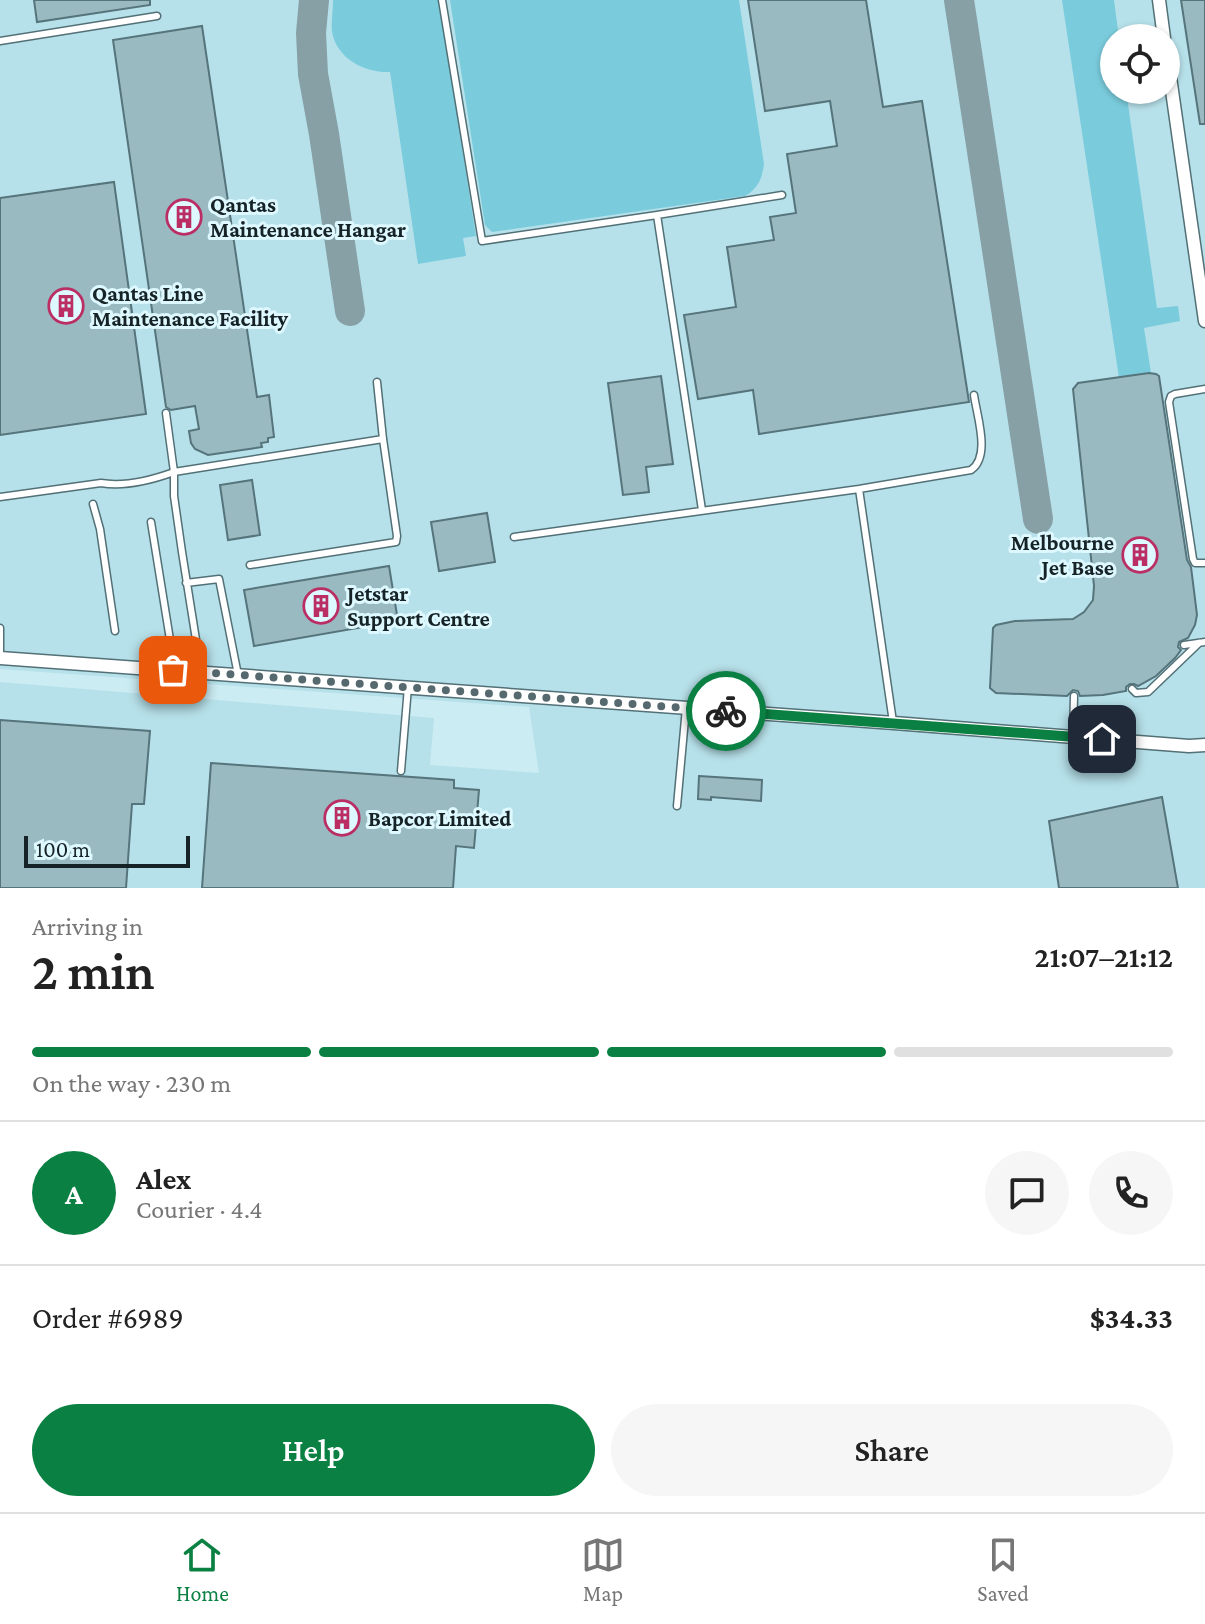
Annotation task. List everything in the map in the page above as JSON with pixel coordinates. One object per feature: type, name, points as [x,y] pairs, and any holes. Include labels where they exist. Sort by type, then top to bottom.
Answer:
[{"type":"street","points":[[1159,0],[1162,24]]},
{"type":"street","points":[[1174,104],[1205,321]]},
{"type":"street","points":[[0,657],[1205,748]]},
{"type":"lane","points":[[442,0],[482,241],[782,195]]},
{"type":"lane","points":[[0,41],[157,16]]},
{"type":"lane","points":[[657,215],[702,510]]},
{"type":"lane","points":[[250,565],[396,542],[377,382]]},
{"type":"lane","points":[[1205,389],[1175,394],[1169,402],[1193,559],[1195,563],[1205,563]]},
{"type":"lane","points":[[514,537],[859,489],[971,470],[982,457],[974,395]]},
{"type":"lane","points":[[166,413],[174,496],[201,672]]},
{"type":"lane","points":[[0,497],[156,479],[174,472],[383,439]]},
{"type":"lane","points":[[859,489],[894,723]]},
{"type":"lane","points":[[93,504],[100,529],[115,631]]},
{"type":"lane","points":[[151,522],[173,670]]},
{"type":"lane","points":[[186,583],[219,579],[238,675]]},
{"type":"lane","points":[[0,628],[0,657]]},
{"type":"lane","points":[[1184,645],[1202,642]]},
{"type":"lane","points":[[1132,689],[1136,693],[1148,692],[1202,642]]},
{"type":"lane","points":[[401,771],[408,687]]},
{"type":"lane","points":[[1073,737],[1074,696]]},
{"type":"lane","points":[[677,806],[686,708]]},
{"type":"shaded area","points":[[0,0],[1205,0],[1205,888],[0,888],[0,682],[434,718],[430,765],[539,773],[529,707],[0,669]]},
{"type":"shaded area","points":[[333,0],[439,0],[476,236],[463,238],[466,256],[418,264],[390,72],[362,67],[340,50],[332,32]]},
{"type":"shaded area","points":[[450,0],[739,0],[764,164],[759,182],[745,196],[492,232],[485,225]]},
{"type":"shaded area","points":[[1062,0],[1114,0],[1117,24],[1100,24],[1100,104],[1128,104],[1157,308],[1178,306],[1180,321],[1144,328],[1151,373],[1119,378]]},
{"type":"building","points":[[34,0],[150,0],[150,5],[37,22]]},
{"type":"building","points":[[748,0],[866,0],[883,107],[922,101],[969,402],[759,434],[753,390],[698,399],[684,315],[736,307],[727,247],[774,240],[770,217],[796,213],[787,154],[837,146],[830,101],[765,111]]},
{"type":"building","points":[[1181,0],[1205,0],[1205,124],[1200,124]]},
{"type":"building","name":"Qantas Maintenance Hangar","points":[[202,26],[257,397],[269,395],[274,437],[261,443],[262,447],[208,455],[195,449],[191,443],[189,431],[199,429],[195,406],[171,410],[166,407],[113,40]]},
{"type":"building","name":"Qantas Line Maintenance Facility","points":[[114,182],[146,414],[0,435],[0,198]]},
{"type":"building","name":"Melbourne Jet Base","points":[[1149,373],[1159,376],[1187,560],[1191,567],[1197,615],[1195,625],[1188,638],[1179,642],[1181,650],[1175,658],[1156,676],[1138,686],[1130,684],[1126,691],[1080,696],[1078,691],[1073,690],[1067,696],[996,693],[990,688],[993,628],[996,625],[1015,621],[1073,619],[1084,612],[1093,600],[1073,389],[1078,383]]},
{"type":"building","points":[[661,376],[673,464],[646,467],[649,492],[623,495],[608,383]]},
{"type":"building","points":[[252,480],[260,535],[228,540],[220,485]]},
{"type":"building","points":[[487,513],[495,562],[439,571],[431,522]]},
{"type":"building","name":"Jetstar Support Centre","points":[[389,566],[398,621],[254,646],[244,590]]},
{"type":"building","points":[[0,720],[150,731],[144,804],[132,804],[126,888],[0,888]]},
{"type":"building","name":"Bapcor Limited","points":[[211,763],[454,780],[454,788],[479,790],[474,848],[456,846],[453,888],[202,888]]},
{"type":"building","points":[[699,776],[762,780],[761,801],[711,797],[711,800],[698,799]]},
{"type":"building","points":[[1162,797],[1178,888],[1059,888],[1049,821]]},
{"type":"taxiway","points":[[314,0],[311,33],[313,74],[350,311]]},
{"type":"taxiway","points":[[959,0],[1038,519]]},
{"type":"way so far","points":[[173,670],[726,711]]},
{"type":"place","name":"Qantas Maintenance Hangar","points":[[184,217]]},
{"type":"place","name":"Qantas Line Maintenance Facility","points":[[66,306]]},
{"type":"place","name":"Melbourne Jet Base","points":[[1140,555]]},
{"type":"place","name":"Jetstar Support Centre","points":[[321,606]]},
{"type":"place","name":"Bapcor Limited","points":[[342,818]]},
{"type":"route","points":[[726,711],[1102,739]]}]
